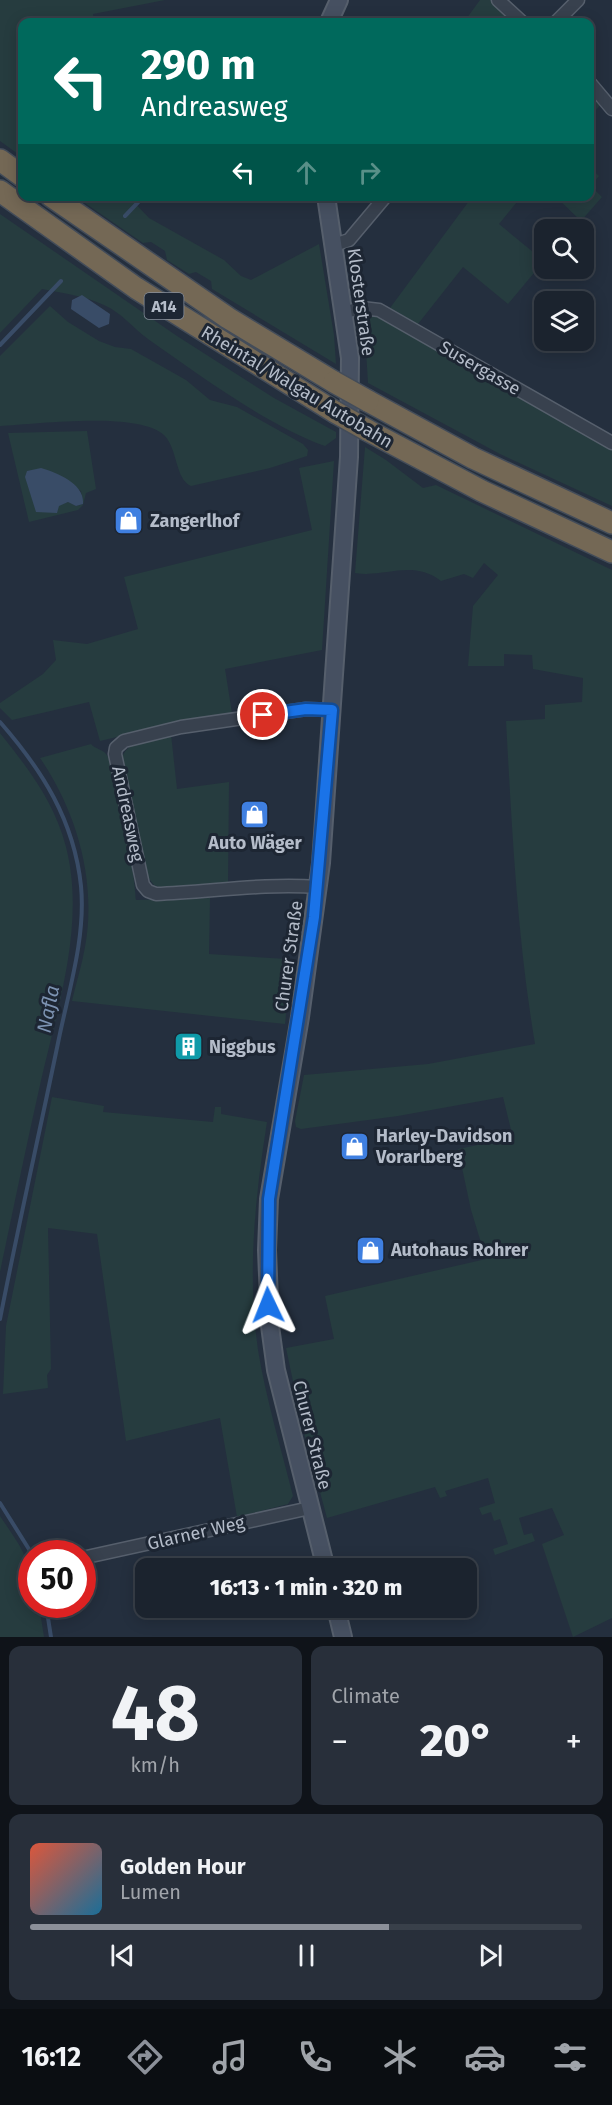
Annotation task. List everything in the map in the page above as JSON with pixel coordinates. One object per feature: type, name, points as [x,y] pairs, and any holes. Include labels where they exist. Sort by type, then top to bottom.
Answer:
[{"type":"highway","points":[[0,160],[18,173]]},
{"type":"highway","name":"Rheintal/Walgau Autobahn","points":[[0,191],[136,288],[351,409],[508,475],[612,523]]},
{"type":"highway","name":"Rheintal/Walgau Autobahn","points":[[58,201],[228,318],[334,382],[367,430],[482,491],[612,552]]},
{"type":"main road","points":[[331,18],[339,0]]},
{"type":"main road","name":"Klosterstraße","points":[[327,201],[345,312],[350,358],[351,409]]},
{"type":"main road","name":"Churer Straße","points":[[323,1558],[276,1370],[270,1326],[267,1250],[269,1199],[300,1017],[318,887],[351,409]]},
{"type":"main road","points":[[338,1618],[343,1637]]},
{"type":"street","points":[[498,0],[518,18]]},
{"type":"street","points":[[560,18],[578,0]]},
{"type":"street","points":[[594,88],[612,109]]},
{"type":"street","points":[[334,245],[349,240],[382,201]]},
{"type":"street","name":"Susergasse","points":[[345,312],[362,308],[379,310],[612,443]]},
{"type":"street","name":"Andreasweg","points":[[318,887],[267,885],[242,886],[210,892],[156,894],[148,891],[142,885],[115,754],[116,748],[124,741],[181,727],[306,709],[332,710]]},
{"type":"street","name":"Glarner Weg","points":[[96,1555],[310,1508]]},
{"type":"green space","points":[[0,0],[165,0],[93,14],[94,18],[18,18],[18,154],[0,141]]},
{"type":"green space","points":[[480,0],[493,0],[512,18],[467,18]]},
{"type":"green space","points":[[594,94],[602,103],[594,112]]},
{"type":"green space","points":[[594,172],[599,176],[594,182]]},
{"type":"green space","points":[[594,189],[602,197],[583,219],[579,219],[560,201],[594,201]]},
{"type":"green space","points":[[82,201],[133,201],[149,218],[224,260],[241,276],[251,280],[319,244],[334,335],[336,364],[212,289],[211,281],[196,272],[189,274],[167,260],[165,251],[151,242],[143,243]]},
{"type":"green space","points":[[469,201],[518,201],[499,224],[534,253],[534,273],[508,304],[463,267],[418,324],[390,308]]},
{"type":"green space","points":[[0,214],[177,336],[274,398],[336,432],[336,438],[325,446],[280,426],[189,368],[148,339],[116,312],[89,299],[42,289],[0,333]]},
{"type":"green space","points":[[50,306],[68,322],[99,341],[115,347],[131,349],[186,380],[210,400],[237,407],[303,444],[308,450],[307,456],[270,468],[191,486],[182,477],[169,441],[164,435],[151,428],[110,421],[0,426],[0,356]]},
{"type":"green space","points":[[374,315],[590,438],[612,448],[612,506],[500,454],[368,383],[364,318]]},
{"type":"green space","points":[[87,431],[96,489],[86,493],[83,505],[78,510],[29,522],[8,433]],"holes":[[[47,470],[81,491],[83,504],[76,506],[68,502],[37,512],[27,471]]]},
{"type":"green space","points":[[365,447],[423,488],[436,485],[612,570],[612,1618],[573,1637],[542,1544],[564,1535],[552,1508],[519,1518],[524,1535],[532,1533],[535,1541],[495,1555],[493,1549],[508,1544],[500,1519],[494,1521],[491,1512],[482,1515],[479,1508],[495,1503],[488,1478],[445,1491],[447,1496],[440,1498],[435,1487],[327,1518],[303,1429],[286,1348],[334,1339],[325,1296],[486,1259],[471,1210],[458,1149],[513,1138],[503,1097],[398,1116],[301,1129],[296,1127],[295,1121],[304,1075],[428,1064],[535,1044],[519,923],[506,721],[545,719],[545,705],[582,702],[583,678],[533,669],[532,655],[504,654],[504,666],[468,666],[473,606],[498,575],[484,563],[473,578],[464,574],[441,581],[420,571],[355,573]]},
{"type":"green space","points":[[334,461],[322,650],[225,669],[232,713],[179,722],[100,741],[89,702],[12,720],[0,708],[0,703],[43,674],[56,660],[53,640],[87,644],[138,629],[124,577],[312,530],[299,468]]},
{"type":"green space","points":[[0,733],[30,773],[55,816],[66,847],[73,906],[71,936],[61,997],[0,1272]]},
{"type":"green space","points":[[171,734],[177,789],[229,782],[228,884],[208,887],[161,888],[154,885],[147,876],[121,763],[127,749],[133,745],[147,739]]},
{"type":"green space","points":[[91,744],[106,754],[116,779],[133,869],[136,900],[210,898],[209,954],[287,959],[285,1024],[72,1001],[84,954],[88,922],[86,873],[74,824],[53,779],[40,758]]},
{"type":"green space","points":[[52,1097],[104,1106],[103,1112],[213,1122],[215,1107],[221,1107],[221,1114],[267,1122],[256,1207],[253,1293],[261,1368],[293,1496],[288,1504],[237,1517],[220,1418],[126,1441],[97,1234],[48,1228],[51,1369],[47,1375],[48,1388],[3,1394],[6,1326]]},
{"type":"green space","points":[[0,1516],[18,1543],[18,1618],[41,1618],[44,1637],[0,1637]]},
{"type":"water","points":[[82,295],[110,314],[109,324],[99,328],[71,309],[72,300]]},
{"type":"water","points":[[41,468],[62,476],[75,485],[80,491],[83,504],[76,506],[68,502],[59,506],[57,513],[36,512],[25,477],[27,471]]},
{"type":"waterway","name":"Nafla","points":[[125,216],[139,201]]},
{"type":"waterway","name":"Nafla","points":[[0,345],[61,281]]},
{"type":"waterway","name":"Nafla","points":[[0,722],[29,759],[54,797],[71,839],[77,862],[82,906],[79,945],[0,1319]]},
{"type":"waterway","name":"Nafla","points":[[0,1503],[23,1540]]},
{"type":"waterway","name":"Nafla","points":[[48,1618],[51,1637]]},
{"type":"place","name":"Zangerlhof","points":[[129,521]]},
{"type":"place","name":"Auto Wäger","points":[[255,814]]},
{"type":"place","name":"Niggbus","points":[[188,1047]]},
{"type":"place","name":"Harley-Davidson Vorarlberg","points":[[355,1146]]},
{"type":"place","name":"Autohaus Rohrer","points":[[370,1250]]},
{"type":"route","points":[[263,715],[306,709],[332,710],[321,864],[309,959],[269,1199],[268,1305]]}]
